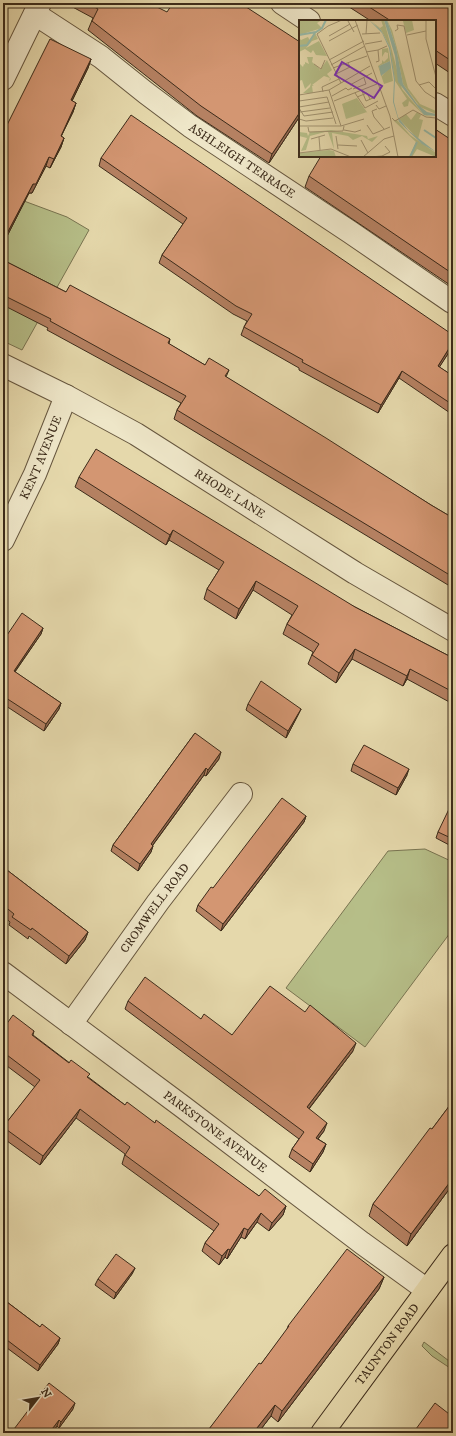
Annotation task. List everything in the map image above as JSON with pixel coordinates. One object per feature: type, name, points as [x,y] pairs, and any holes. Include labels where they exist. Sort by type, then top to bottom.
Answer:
[{"type":"main road","name":"TAUNTON ROAD","points":[[322,1433],[453,1255]]},
{"type":"street","points":[[282,3],[308,20]]},
{"type":"street","points":[[3,79],[38,8]]},
{"type":"street","name":"ASHLEIGH TERRACE","points":[[38,8],[146,94],[190,126],[350,232],[452,302],[453,301]]},
{"type":"street","points":[[436,105],[453,115]]},
{"type":"street","name":"RHODE LANE","points":[[3,365],[66,396],[136,434],[355,574],[453,630]]},
{"type":"street","name":"KENT AVENUE","points":[[3,540],[35,474],[66,396]]},
{"type":"street","name":"CROMWELL ROAD","points":[[71,1024],[158,902],[241,794]]},
{"type":"street","name":"PARKSTONE AVENUE","points":[[6,981],[71,1024],[362,1243],[427,1290]]},
{"type":"green space","points":[[24,201],[67,217],[89,230],[22,350],[3,341],[3,243]]},
{"type":"green space","points":[[425,849],[453,862],[453,929],[365,1047],[286,988],[388,851]]},
{"type":"green space","points":[[424,1342],[453,1364],[453,1370],[432,1356],[422,1346]]},
{"type":"building","points":[[87,3],[149,3],[167,12],[173,3],[240,3],[299,41],[299,114],[272,154],[201,106],[92,21],[98,9]]},
{"type":"building","points":[[363,3],[453,3],[453,62],[436,51],[436,20],[389,20]]},
{"type":"building","points":[[50,39],[91,59],[71,100],[76,103],[61,136],[64,138],[54,159],[49,157],[36,184],[33,184],[3,241],[3,133]]},
{"type":"building","points":[[131,115],[453,335],[453,342],[438,366],[453,376],[453,405],[402,371],[381,405],[302,362],[303,360],[244,327],[252,314],[236,306],[162,255],[187,218],[101,158]]},
{"type":"building","points":[[436,130],[453,141],[453,274],[309,176],[320,157],[436,157]]},
{"type":"building","points":[[3,260],[66,292],[70,285],[170,339],[168,343],[205,365],[209,358],[229,370],[225,376],[453,518],[453,577],[177,410],[186,396],[50,321],[51,319],[3,295]]},
{"type":"building","points":[[96,449],[355,607],[453,658],[453,692],[410,669],[407,676],[355,649],[339,673],[312,655],[319,644],[287,624],[298,606],[256,581],[239,609],[207,589],[224,562],[173,530],[170,535],[79,477]]},
{"type":"building","points":[[22,613],[43,628],[14,671],[61,703],[46,724],[3,696],[3,641]]},
{"type":"building","points":[[261,681],[301,709],[288,731],[248,704]]},
{"type":"building","points":[[195,733],[221,752],[208,770],[206,768],[151,844],[153,846],[140,864],[113,845]]},
{"type":"building","points":[[364,745],[409,769],[398,788],[353,764]]},
{"type":"building","points":[[282,798],[306,816],[223,924],[198,905],[211,887],[213,888]]},
{"type":"building","points":[[449,809],[453,811],[453,839],[438,832]]},
{"type":"building","points":[[3,867],[88,932],[69,956],[32,928],[31,930],[12,917],[14,914],[3,905]]},
{"type":"building","points":[[145,977],[201,1019],[204,1014],[232,1035],[270,986],[305,1012],[310,1005],[356,1043],[307,1107],[327,1123],[316,1138],[326,1144],[313,1164],[292,1149],[304,1132],[128,1001]]},
{"type":"building","points":[[13,1015],[34,1031],[32,1035],[69,1063],[71,1060],[90,1074],[87,1077],[125,1105],[127,1102],[155,1123],[156,1120],[259,1196],[265,1189],[286,1206],[272,1223],[261,1213],[248,1230],[244,1228],[230,1250],[228,1249],[222,1256],[205,1243],[219,1224],[125,1155],[130,1147],[80,1109],[43,1156],[3,1127],[40,1080],[3,1052],[3,1029]]},
{"type":"building","points":[[453,1101],[453,1178],[411,1234],[373,1204],[430,1128],[432,1129]]},
{"type":"building","points":[[347,1249],[384,1277],[282,1411],[275,1405],[253,1433],[247,1433],[244,1431],[243,1433],[206,1433],[259,1363],[261,1364]]},
{"type":"building","points":[[116,1254],[135,1268],[116,1293],[98,1279]]},
{"type":"building","points":[[3,1299],[40,1327],[42,1324],[60,1338],[40,1365],[3,1337]]},
{"type":"building","points":[[49,1383],[75,1403],[61,1422],[59,1420],[49,1433],[11,1433]]},
{"type":"building","points":[[435,1403],[453,1417],[453,1433],[413,1433]]},
{"type":"building","points":[[178,1429],[184,1433],[175,1433]]}]
